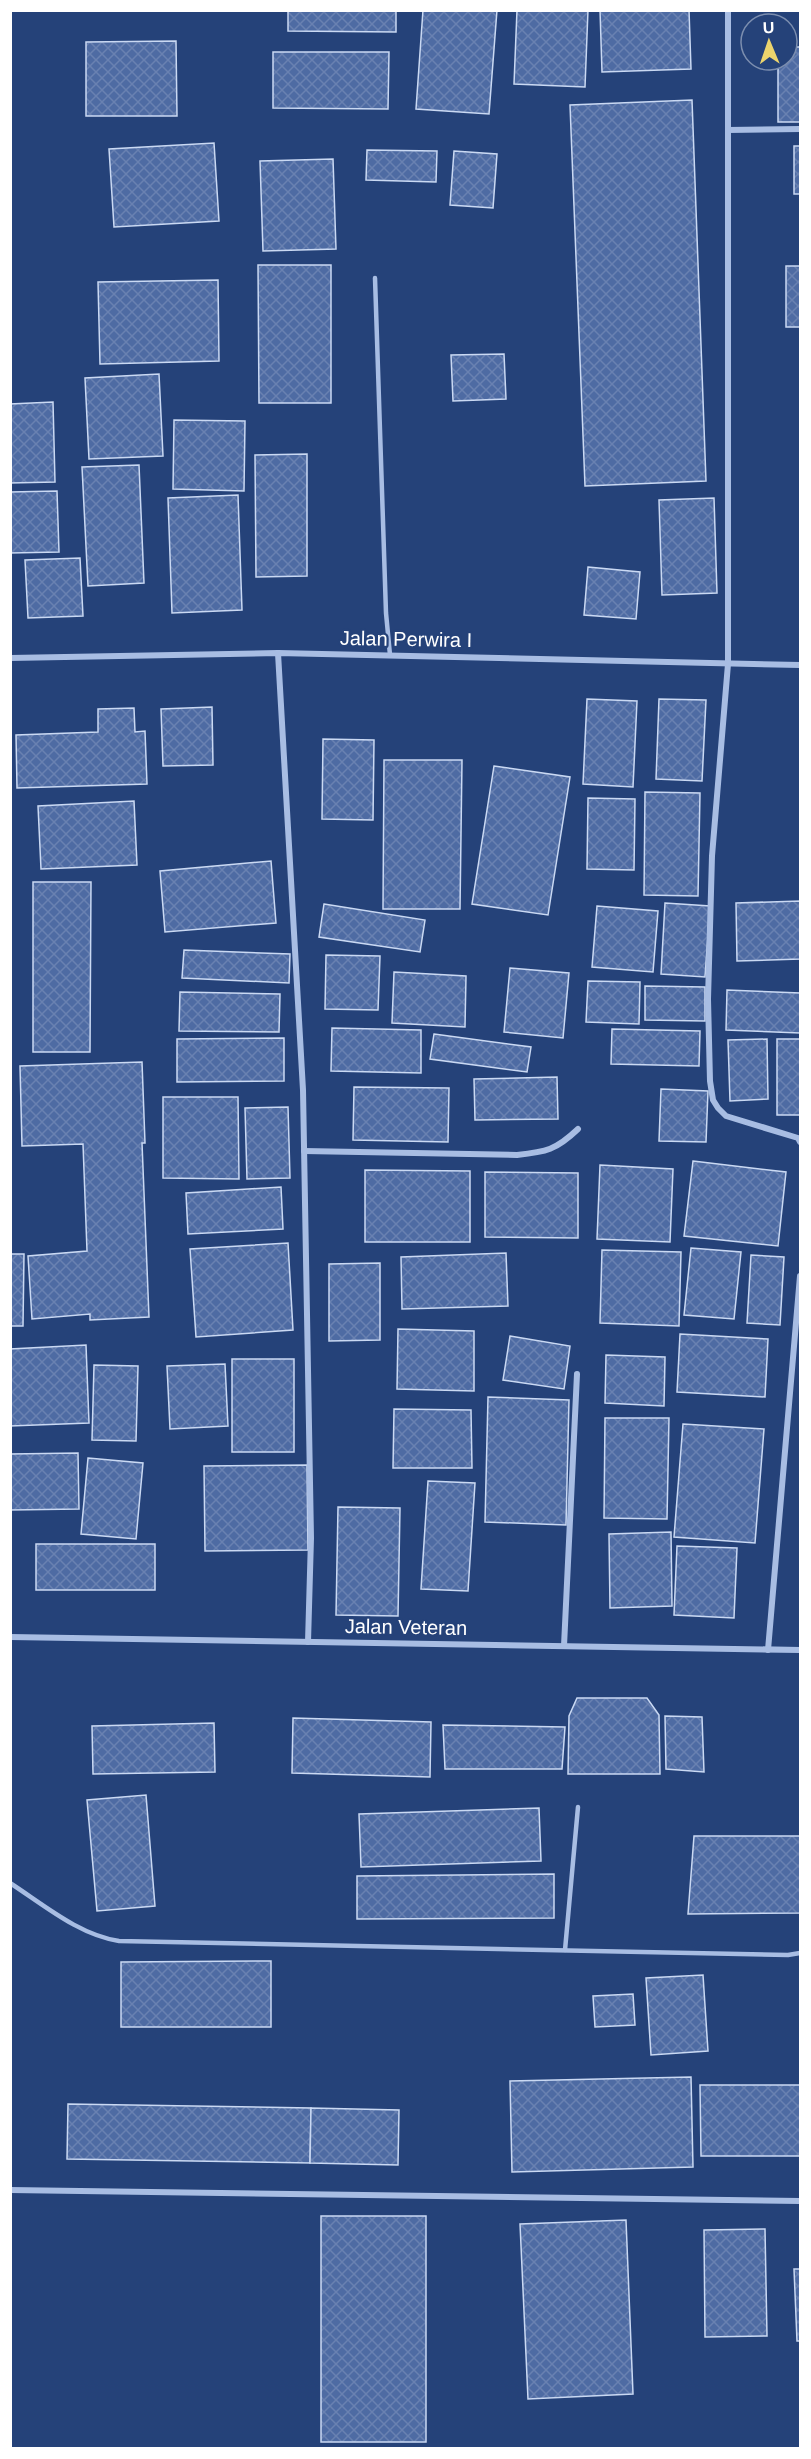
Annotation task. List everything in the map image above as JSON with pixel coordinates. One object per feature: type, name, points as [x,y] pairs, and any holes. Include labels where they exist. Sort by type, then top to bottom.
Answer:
[{"type":"street","points":[[728,10],[728,664],[712,856],[708,999],[711,1090],[718,1108],[726,1116],[798,1138],[801,1142]]},
{"type":"street","points":[[728,130],[801,129]]},
{"type":"street","points":[[278,653],[303,1090],[311,1538],[308,1642]]},
{"type":"street","name":"Jalan Perwira I","points":[[10,658],[278,653],[801,665]]},
{"type":"street","points":[[304,1151],[517,1155],[548,1151],[563,1144],[578,1129]]},
{"type":"street","points":[[768,1650],[801,1276]]},
{"type":"street","points":[[564,1646],[577,1374]]},
{"type":"street","name":"Jalan Veteran","points":[[10,1636],[801,1650]]},
{"type":"street","points":[[10,2190],[801,2201]]},
{"type":"lane","points":[[375,278],[386,613],[390,655]]},
{"type":"lane","points":[[565,1950],[578,1807]]},
{"type":"lane","points":[[10,1883],[73,1924],[99,1936],[119,1941],[788,1955],[801,1953]]},
{"type":"building","points":[[288,10],[396,10],[396,32],[288,31]]},
{"type":"building","points":[[423,10],[497,10],[489,114],[416,109]]},
{"type":"building","points":[[517,10],[588,10],[585,87],[514,84]]},
{"type":"building","points":[[600,10],[689,10],[691,69],[602,72]]},
{"type":"building","points":[[176,41],[177,116],[86,116],[86,42]]},
{"type":"building","points":[[800,47],[800,122],[778,122],[778,72],[799,72]]},
{"type":"building","points":[[273,52],[389,52],[388,109],[273,108]]},
{"type":"building","points":[[692,100],[706,481],[585,486],[570,105]]},
{"type":"building","points":[[214,143],[219,221],[114,227],[109,149]]},
{"type":"building","points":[[794,146],[800,146],[800,194],[794,194]]},
{"type":"building","points":[[367,150],[437,151],[436,182],[366,180]]},
{"type":"building","points":[[454,151],[497,154],[493,208],[450,205]]},
{"type":"building","points":[[333,159],[336,249],[263,251],[260,161]]},
{"type":"building","points":[[258,265],[331,265],[331,403],[259,403]]},
{"type":"building","points":[[786,266],[800,266],[800,327],[786,327]]},
{"type":"building","points":[[218,280],[219,361],[100,364],[98,282]]},
{"type":"building","points":[[504,354],[506,399],[453,401],[451,355]]},
{"type":"building","points":[[159,374],[163,456],[89,459],[85,378]]},
{"type":"building","points":[[53,402],[55,482],[10,483],[10,404]]},
{"type":"building","points":[[174,420],[245,421],[244,491],[173,489]]},
{"type":"building","points":[[307,454],[307,576],[256,577],[255,455]]},
{"type":"building","points":[[139,465],[144,583],[88,586],[82,467]]},
{"type":"building","points":[[57,491],[59,552],[10,553],[10,492]]},
{"type":"building","points":[[238,495],[242,610],[172,613],[168,498]]},
{"type":"building","points":[[714,498],[717,593],[662,595],[659,500]]},
{"type":"building","points":[[80,558],[83,616],[28,618],[25,560]]},
{"type":"building","points":[[588,567],[640,572],[636,619],[584,615]]},
{"type":"building","points":[[587,699],[637,701],[633,787],[583,784]]},
{"type":"building","points":[[659,699],[706,700],[702,781],[656,779]]},
{"type":"building","points":[[212,707],[213,765],[163,766],[161,709]]},
{"type":"building","points":[[134,708],[135,732],[145,731],[147,784],[17,788],[16,735],[98,732],[98,709]]},
{"type":"building","points":[[323,739],[374,740],[373,820],[322,819]]},
{"type":"building","points":[[384,760],[462,760],[460,909],[383,909]]},
{"type":"building","points":[[494,766],[570,777],[548,915],[472,904]]},
{"type":"building","points":[[645,792],[700,793],[698,896],[644,895]]},
{"type":"building","points":[[588,798],[635,799],[634,870],[587,869]]},
{"type":"building","points":[[134,801],[137,865],[41,869],[38,806]]},
{"type":"building","points":[[271,861],[276,923],[165,932],[160,871]]},
{"type":"building","points":[[33,882],[91,882],[90,1052],[33,1052]]},
{"type":"building","points":[[800,901],[800,959],[737,961],[736,903]]},
{"type":"building","points":[[665,903],[710,906],[705,977],[661,974]]},
{"type":"building","points":[[324,904],[425,920],[420,952],[319,937]]},
{"type":"building","points":[[597,906],[658,911],[653,972],[592,967]]},
{"type":"building","points":[[184,950],[290,954],[289,983],[182,978]]},
{"type":"building","points":[[326,955],[380,956],[378,1010],[325,1009]]},
{"type":"building","points":[[510,968],[569,973],[563,1038],[504,1032]]},
{"type":"building","points":[[394,972],[466,976],[465,1027],[392,1023]]},
{"type":"building","points":[[588,981],[640,982],[639,1024],[586,1022]]},
{"type":"building","points":[[645,986],[705,987],[705,1021],[645,1020]]},
{"type":"building","points":[[727,990],[800,993],[800,1033],[726,1030]]},
{"type":"building","points":[[180,992],[280,994],[279,1032],[179,1031]]},
{"type":"building","points":[[332,1028],[421,1030],[421,1073],[331,1071]]},
{"type":"building","points":[[612,1029],[700,1031],[699,1066],[611,1064]]},
{"type":"building","points":[[434,1034],[531,1047],[527,1072],[430,1059]]},
{"type":"building","points":[[284,1038],[284,1081],[177,1082],[177,1039]]},
{"type":"building","points":[[767,1039],[768,1099],[730,1101],[728,1040]]},
{"type":"building","points":[[777,1039],[800,1039],[800,1115],[777,1115]]},
{"type":"building","points":[[142,1062],[145,1143],[142,1143],[149,1317],[90,1320],[90,1314],[32,1319],[28,1256],[87,1251],[83,1144],[22,1146],[20,1066]]},
{"type":"building","points":[[557,1077],[558,1119],[475,1120],[474,1079]]},
{"type":"building","points":[[354,1087],[449,1088],[448,1142],[353,1140]]},
{"type":"building","points":[[661,1089],[708,1091],[706,1142],[659,1141]]},
{"type":"building","points":[[163,1097],[238,1097],[239,1179],[163,1178]]},
{"type":"building","points":[[288,1107],[290,1178],[247,1179],[245,1108]]},
{"type":"building","points":[[693,1161],[786,1172],[778,1246],[684,1236]]},
{"type":"building","points":[[600,1165],[673,1169],[670,1242],[597,1239]]},
{"type":"building","points":[[365,1170],[470,1171],[470,1242],[365,1242]]},
{"type":"building","points":[[485,1172],[578,1173],[578,1238],[485,1237]]},
{"type":"building","points":[[281,1187],[283,1229],[188,1234],[186,1193]]},
{"type":"building","points":[[288,1243],[293,1330],[196,1337],[190,1249]]},
{"type":"building","points":[[691,1248],[741,1252],[734,1319],[684,1315]]},
{"type":"building","points":[[602,1250],[681,1252],[679,1326],[600,1323]]},
{"type":"building","points":[[506,1253],[508,1306],[402,1309],[401,1257]]},
{"type":"building","points":[[10,1254],[24,1254],[23,1326],[10,1326]]},
{"type":"building","points":[[751,1255],[784,1257],[780,1325],[747,1323]]},
{"type":"building","points":[[380,1263],[380,1340],[329,1341],[329,1264]]},
{"type":"building","points":[[398,1329],[474,1331],[474,1391],[397,1389]]},
{"type":"building","points":[[680,1334],[768,1339],[765,1397],[677,1392]]},
{"type":"building","points":[[510,1336],[570,1346],[564,1389],[503,1380]]},
{"type":"building","points":[[86,1345],[89,1423],[10,1426],[10,1349]]},
{"type":"building","points":[[606,1355],[665,1357],[664,1406],[605,1403]]},
{"type":"building","points":[[232,1359],[294,1359],[294,1452],[232,1452]]},
{"type":"building","points":[[225,1364],[228,1426],[170,1429],[167,1366]]},
{"type":"building","points":[[94,1365],[138,1366],[136,1441],[92,1440]]},
{"type":"building","points":[[488,1397],[569,1400],[566,1525],[485,1522]]},
{"type":"building","points":[[394,1409],[471,1410],[472,1468],[393,1468]]},
{"type":"building","points":[[605,1418],[669,1418],[667,1519],[604,1518]]},
{"type":"building","points":[[683,1424],[764,1429],[755,1543],[674,1537]]},
{"type":"building","points":[[78,1453],[79,1509],[10,1510],[10,1454]]},
{"type":"building","points":[[88,1458],[143,1463],[136,1539],[81,1534]]},
{"type":"building","points":[[307,1465],[308,1550],[205,1551],[204,1466]]},
{"type":"building","points":[[428,1481],[475,1483],[468,1591],[421,1589]]},
{"type":"building","points":[[338,1507],[400,1508],[398,1616],[336,1615]]},
{"type":"building","points":[[671,1532],[672,1606],[610,1608],[609,1534]]},
{"type":"building","points":[[36,1544],[155,1544],[155,1590],[36,1590]]},
{"type":"building","points":[[677,1546],[737,1548],[734,1618],[674,1615]]},
{"type":"building","points":[[577,1698],[647,1698],[659,1715],[660,1774],[568,1774],[569,1716]]},
{"type":"building","points":[[665,1716],[702,1717],[704,1772],[666,1769]]},
{"type":"building","points":[[293,1718],[431,1722],[430,1777],[292,1773]]},
{"type":"building","points":[[214,1723],[215,1772],[93,1774],[92,1726]]},
{"type":"building","points":[[443,1725],[565,1727],[562,1769],[445,1769]]},
{"type":"building","points":[[146,1795],[155,1906],[97,1911],[87,1800]]},
{"type":"building","points":[[539,1808],[541,1861],[361,1867],[359,1814]]},
{"type":"building","points":[[694,1836],[800,1836],[800,1913],[688,1914]]},
{"type":"building","points":[[554,1874],[554,1918],[357,1919],[357,1876]]},
{"type":"building","points":[[271,1961],[271,2027],[121,2027],[121,1962]]},
{"type":"building","points":[[703,1975],[708,2051],[651,2055],[646,1978]]},
{"type":"building","points":[[633,1994],[635,2025],[595,2027],[593,1996]]},
{"type":"building","points":[[691,2077],[693,2167],[512,2172],[510,2081]]},
{"type":"building","points":[[700,2085],[800,2085],[800,2156],[701,2156]]},
{"type":"building","points":[[68,2104],[311,2108],[310,2163],[67,2159]]},
{"type":"building","points":[[311,2108],[399,2110],[398,2165],[310,2163]]},
{"type":"building","points":[[321,2216],[426,2216],[426,2442],[321,2442]]},
{"type":"building","points":[[626,2220],[633,2394],[528,2399],[520,2224]]},
{"type":"building","points":[[765,2229],[767,2336],[705,2337],[704,2230]]},
{"type":"building","points":[[794,2269],[800,2269],[800,2341],[797,2341]]}]
